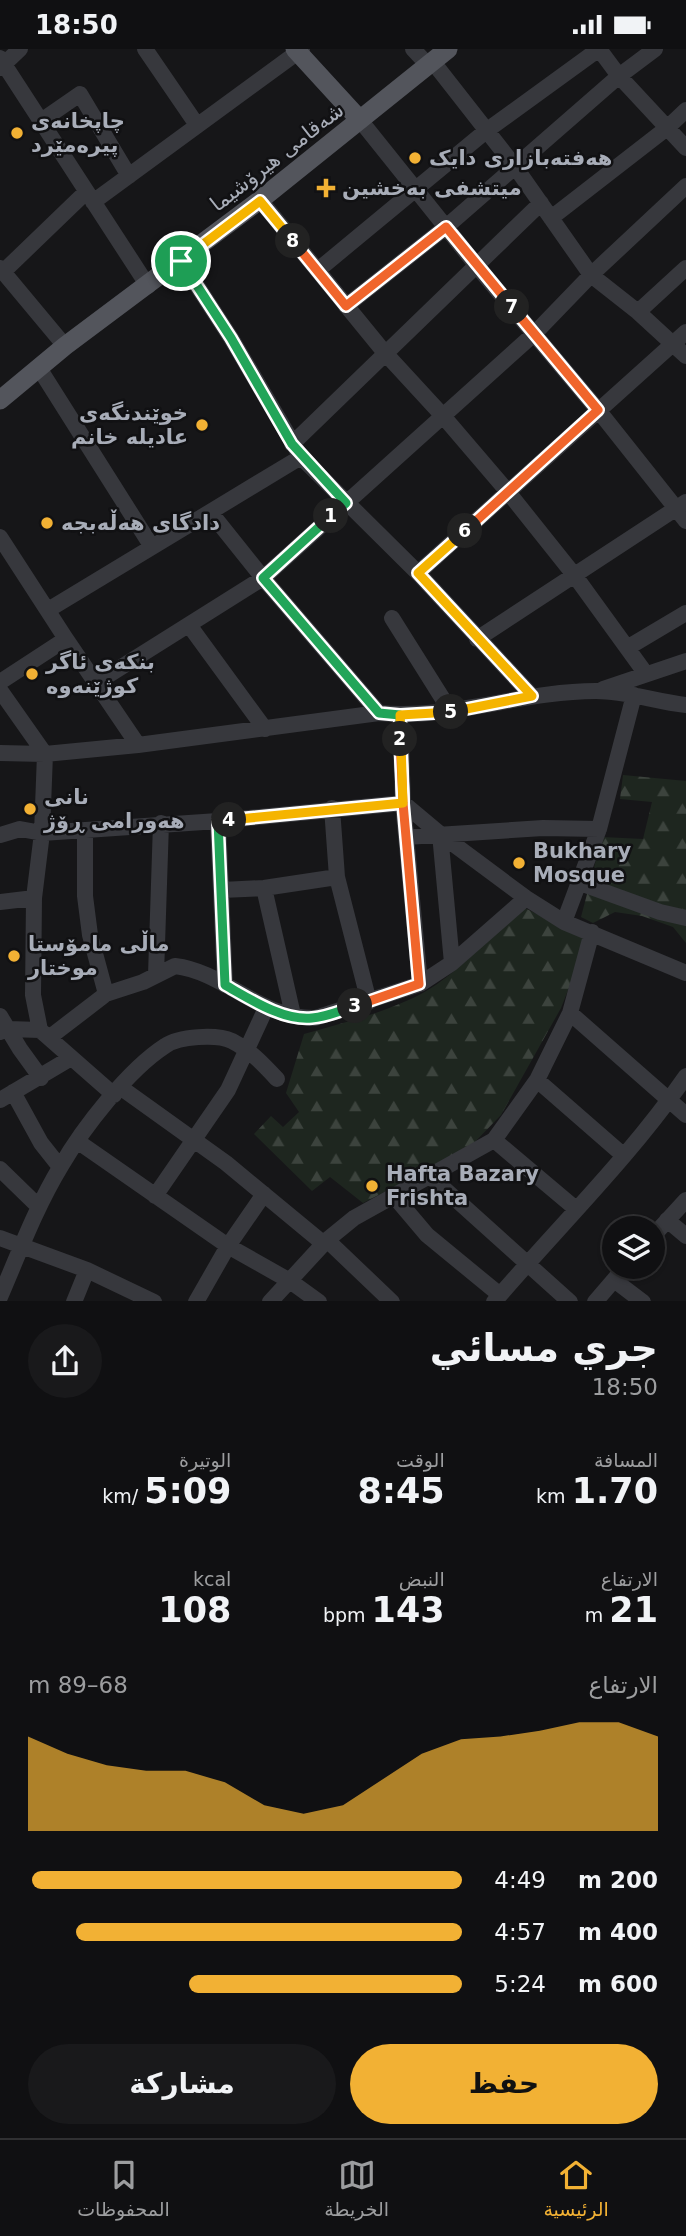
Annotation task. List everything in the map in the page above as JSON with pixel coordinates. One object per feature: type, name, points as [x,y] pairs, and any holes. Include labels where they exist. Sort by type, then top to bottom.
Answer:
[{"type":"main road","name":"شەقامی هیرۆشیما","points":[[0,400],[65,346],[260,201],[448,49]]},
{"type":"main road","points":[[298,50],[360,120]]},
{"type":"street","points":[[20,49],[1,63],[148,286]]},
{"type":"street","points":[[413,49],[430,64],[516,168],[591,275],[638,312],[680,337],[686,356]]},
{"type":"street","points":[[318,270],[486,131],[599,49],[619,76],[686,148]]},
{"type":"street","points":[[346,306],[446,227],[619,76],[655,49]]},
{"type":"street","points":[[148,50],[197,125]]},
{"type":"street","points":[[65,346],[2,270],[90,197],[129,176],[298,50]]},
{"type":"street","points":[[41,121],[80,94],[129,176]]},
{"type":"street","points":[[551,218],[667,128],[686,110]]},
{"type":"street","points":[[360,120],[477,266],[683,511],[477,639]]},
{"type":"street","points":[[96,683],[263,578],[535,333],[591,275],[686,185]]},
{"type":"street","points":[[260,201],[385,353],[508,492],[575,576],[646,674]]},
{"type":"street","points":[[48,610],[211,513],[296,451],[385,353],[541,203]]},
{"type":"street","points":[[181,261],[231,338],[296,451],[418,573],[532,696]]},
{"type":"street","points":[[638,312],[686,268]]},
{"type":"street","points":[[418,573],[680,337]]},
{"type":"street","points":[[39,368],[152,547]]},
{"type":"street","points":[[211,513],[379,713]]},
{"type":"street","points":[[0,537],[138,745]]},
{"type":"street","points":[[627,648],[686,613]]},
{"type":"street","points":[[392,618],[451,712]]},
{"type":"street","points":[[189,625],[265,729]]},
{"type":"street","points":[[0,682],[66,639]]},
{"type":"street","points":[[597,691],[686,661]]},
{"type":"street","points":[[0,690],[45,754],[42,833],[34,898],[33,995],[45,1034],[71,1058],[117,1091],[195,1140],[325,1242],[392,1301]]},
{"type":"street","points":[[0,753],[45,754],[138,745],[379,713],[400,715],[451,712],[532,696],[597,691],[686,705]]},
{"type":"street","points":[[564,922],[599,829],[634,695]]},
{"type":"street","points":[[400,715],[403,803],[419,984]]},
{"type":"street","points":[[0,835],[20,829],[42,833],[218,821],[403,803],[526,898],[564,922],[686,972]]},
{"type":"street","points":[[332,808],[337,877],[369,1002]]},
{"type":"street","points":[[218,821],[225,985]]},
{"type":"street","points":[[156,975],[161,823]]},
{"type":"street","points":[[406,837],[543,828],[599,829]]},
{"type":"street","points":[[85,830],[85,896],[90,935],[106,994]]},
{"type":"street","points":[[440,834],[452,963]]},
{"type":"street","points":[[222,890],[264,888],[337,877]]},
{"type":"street","points":[[580,883],[660,912],[686,918]]},
{"type":"street","points":[[264,888],[275,947],[293,1015]]},
{"type":"street","points":[[0,902],[34,898]]},
{"type":"street","points":[[3,1026],[45,1034],[106,994],[143,982],[175,966],[189,967],[266,1009],[315,1018],[419,984],[452,963],[526,898]]},
{"type":"street","points":[[270,1301],[325,1242],[354,1218],[494,1140],[537,1080],[570,1013],[592,932]]},
{"type":"street","points":[[155,1196],[228,1090],[266,1009]]},
{"type":"street","points":[[570,1013],[686,1115]]},
{"type":"street","points":[[3,1026],[41,1078]]},
{"type":"street","points":[[0,1297],[39,1207],[76,1141],[117,1091],[144,1062],[166,1044],[179,1039],[230,1039],[277,1079]]},
{"type":"street","points":[[60,1167],[7,1096],[71,1058]]},
{"type":"street","points":[[394,1196],[427,1235],[497,1298],[623,1155],[686,1076]]},
{"type":"street","points":[[537,1080],[623,1155]]},
{"type":"street","points":[[494,1140],[576,1209]]},
{"type":"street","points":[[76,1141],[228,1246],[318,1301]]},
{"type":"street","points":[[0,1169],[39,1207]]},
{"type":"street","points":[[430,1176],[570,1301]]},
{"type":"street","points":[[196,1301],[228,1246],[264,1195]]},
{"type":"street","points":[[665,1222],[686,1200]]},
{"type":"street","points":[[667,1220],[686,1235]]},
{"type":"street","points":[[0,1238],[87,1270],[154,1301]]},
{"type":"street","points":[[74,1301],[87,1270]]},
{"type":"street","points":[[595,1301],[614,1280],[643,1301]]},
{"type":"green space","points":[[623,775],[686,781],[686,943],[673,927],[642,916],[615,912],[593,923],[581,917],[602,837],[643,839],[652,802],[620,799]]},
{"type":"green space","points":[[523,907],[584,938],[576,970],[561,1008],[501,1115],[468,1149],[363,1203],[330,1177],[312,1191],[254,1134],[271,1116],[283,1127],[299,1112],[286,1093],[304,1034],[378,1012],[421,994],[460,966]]},
{"type":"place","name":"چاپخانەی پیرەمێرد","points":[[17,133]]},
{"type":"place","name":"هەفتەبازاری دایک","points":[[415,158]]},
{"type":"place","name":"میتشفی بەخشین","points":[[326,188]]},
{"type":"place","name":"خوێندنگەی عادیلە خانم","points":[[202,425]]},
{"type":"place","name":"دادگای هەڵەبجە","points":[[47,523]]},
{"type":"place","name":"بنکەی ئاگر کوژێنەوە","points":[[32,674]]},
{"type":"place","name":"نانی هەورامی ڕۆژ","points":[[30,809]]},
{"type":"place","name":"Bukhary Mosque","points":[[519,863]]},
{"type":"place","name":"ماڵى مامۆستا موختار","points":[[14,956]]},
{"type":"place","name":"Hafta Bazary Frishta","points":[[372,1186]]},
{"type":"route","points":[[181,261],[231,338],[292,444],[301,457],[346,503],[263,578],[379,713],[400,715],[403,803],[419,984],[315,1018],[303,1019],[266,1009],[225,985],[218,821],[403,803],[400,715],[451,712],[532,696],[418,573],[598,410],[446,227],[346,306],[260,201],[181,261]]}]
